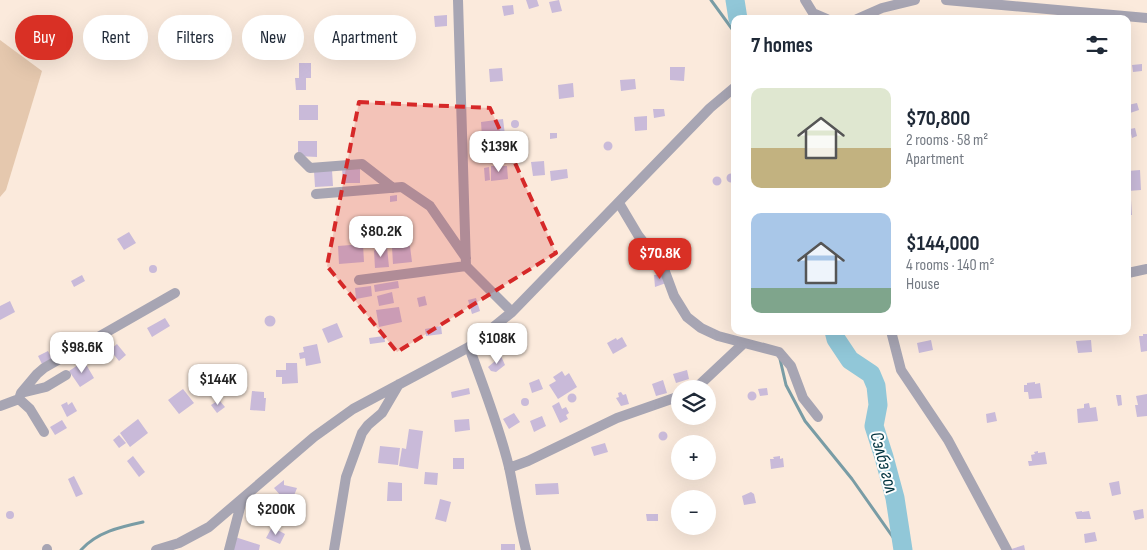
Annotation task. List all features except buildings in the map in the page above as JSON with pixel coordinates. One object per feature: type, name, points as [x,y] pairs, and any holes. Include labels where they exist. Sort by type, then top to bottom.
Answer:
[{"type":"street","points":[[458,0],[466,262]]},
{"type":"street","points":[[805,0],[813,13],[818,15]]},
{"type":"street","points":[[866,15],[882,8],[915,0]]},
{"type":"street","points":[[946,0],[1077,15]]},
{"type":"street","points":[[1131,17],[1147,18]]},
{"type":"street","points":[[156,550],[179,543],[209,527],[314,437],[352,409],[469,347],[512,312],[710,108],[731,90]]},
{"type":"street","points":[[300,157],[310,168],[362,164],[393,188]]},
{"type":"street","points":[[316,194],[402,187],[430,206],[466,262],[512,312]]},
{"type":"street","points":[[619,203],[638,235],[664,269],[674,296],[687,317],[701,328],[718,336],[779,352],[790,366],[803,398],[818,417]]},
{"type":"street","points":[[359,280],[466,262]]},
{"type":"street","points":[[1131,272],[1147,269]]},
{"type":"street","points":[[20,396],[44,368],[175,293]]},
{"type":"street","points":[[891,335],[901,370],[948,440],[1007,550]]},
{"type":"street","points":[[705,380],[744,343]]},
{"type":"street","points":[[469,347],[509,468],[518,519],[526,550]]},
{"type":"street","points":[[0,406],[20,396],[46,387],[66,374]]},
{"type":"street","points":[[334,550],[346,477],[362,433],[382,413],[400,383]]},
{"type":"street","points":[[20,396],[44,432]]},
{"type":"street","points":[[509,468],[528,461],[617,418],[671,399]]},
{"type":"street","points":[[229,550],[242,500]]},
{"type":"highlighted area","points":[[359,102],[490,108],[556,253],[397,352],[327,266]]},
{"type":"shaded area","points":[[0,40],[15,51],[15,60],[27,60],[42,71],[6,190],[0,197]]},
{"type":"waterway","points":[[711,0],[731,28]]},
{"type":"waterway","name":"Сэлбэ гол","points":[[735,0],[737,15]]},
{"type":"waterway","name":"Сэлбэ гол","points":[[835,335],[850,360],[871,374],[876,386],[878,405],[874,426],[895,498],[903,550]]},
{"type":"waterway","points":[[780,359],[786,385],[805,421],[852,479],[902,550]]},
{"type":"waterway","points":[[81,550],[94,539],[117,528],[143,522]]}]
